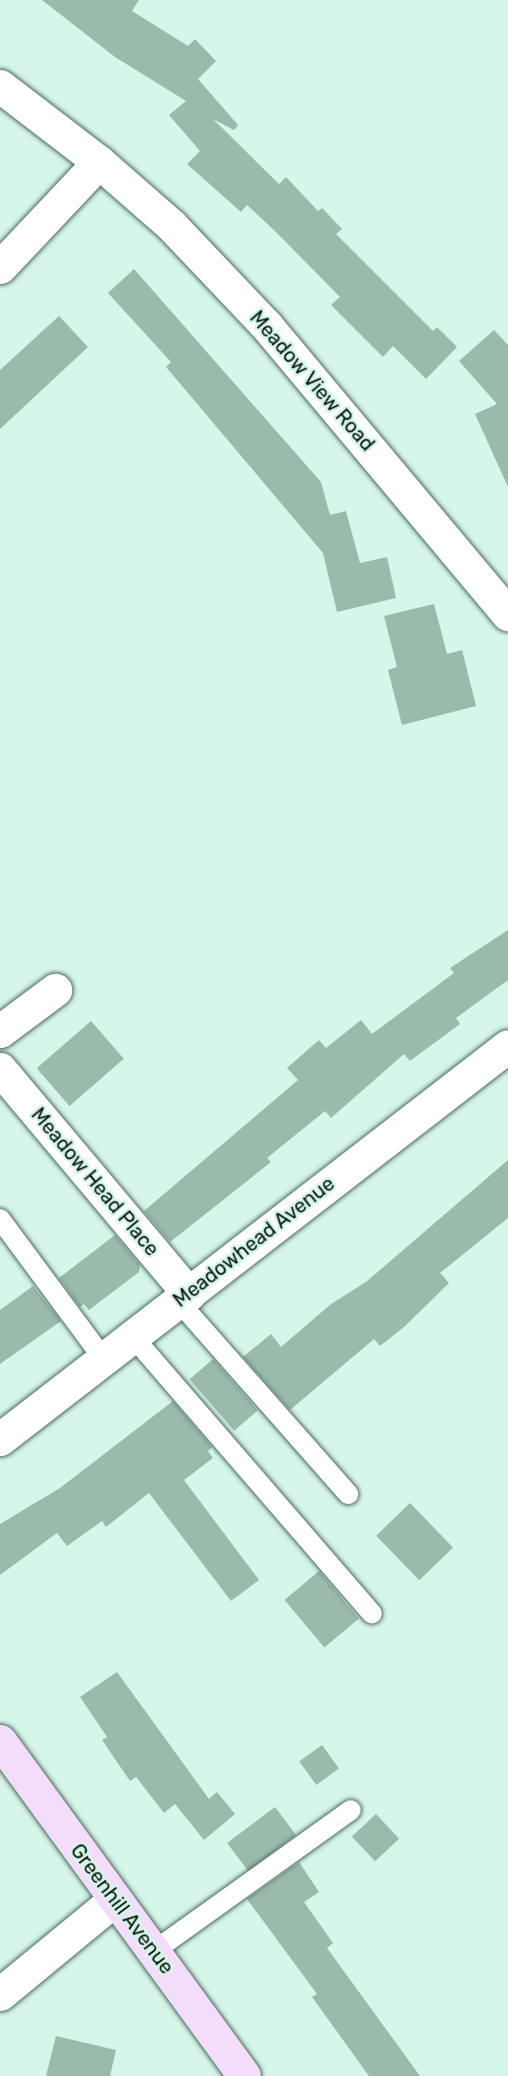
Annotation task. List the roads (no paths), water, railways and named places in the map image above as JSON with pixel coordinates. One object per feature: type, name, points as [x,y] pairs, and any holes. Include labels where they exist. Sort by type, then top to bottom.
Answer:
[{"type":"street","name":"Meadow View Road","points":[[0,86],[99,162],[172,226],[266,325],[508,614]]},
{"type":"street","points":[[0,267],[99,162]]},
{"type":"street","points":[[0,1032],[55,990]]},
{"type":"street","name":"Meadowhead Avenue","points":[[0,1439],[105,1361],[508,1046]]},
{"type":"street","name":"Meadow Head Place","points":[[0,1069],[184,1298]]},
{"type":"street","name":"Greenhill Avenue","points":[[0,1742],[244,2076]]},
{"type":"street","points":[[0,1994],[114,1900]]},
{"type":"lane","points":[[0,1219],[105,1361]]},
{"type":"lane","points":[[184,1298],[348,1494]]},
{"type":"lane","points":[[134,1338],[372,1614]]},
{"type":"lane","points":[[154,1951],[351,1810]]}]
